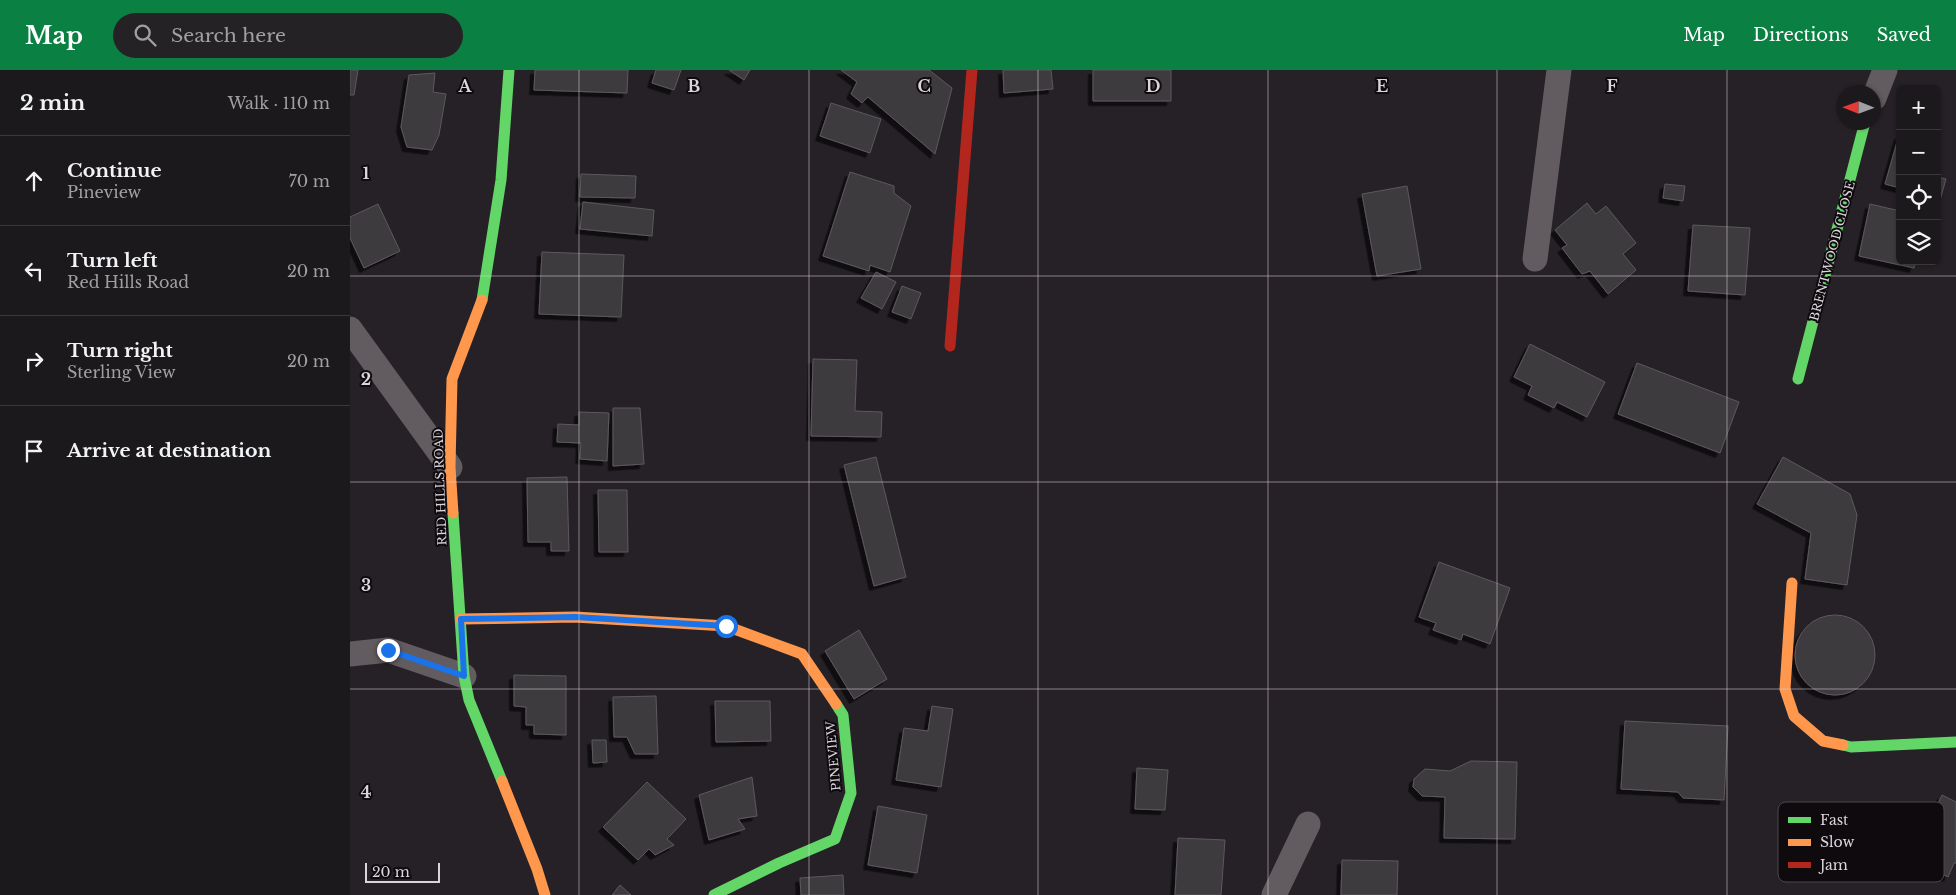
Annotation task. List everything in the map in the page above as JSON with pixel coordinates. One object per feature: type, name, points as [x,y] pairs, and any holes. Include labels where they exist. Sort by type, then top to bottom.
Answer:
[{"type":"street","name":"RED HILLS ROAD","points":[[509,70],[501,180],[481,305],[452,380],[450,466],[464,676],[469,700],[537,869],[545,895]]},
{"type":"street","points":[[950,346],[972,70]]},
{"type":"street","points":[[1536,259],[1559,70]]},
{"type":"street","points":[[1879,85],[1885,70]]},
{"type":"street","name":"BRENTWOOD CLOSE","points":[[1798,379],[1863,130]]},
{"type":"street","points":[[350,329],[450,466]]},
{"type":"street","points":[[1792,583],[1785,689],[1794,716],[1823,741],[1851,747],[1956,742]]},
{"type":"street","name":"PINEVIEW","points":[[461,619],[575,617],[726,626],[802,654],[843,715],[851,793],[835,839],[779,863],[714,895]]},
{"type":"street","points":[[350,654],[388,650],[464,676]]},
{"type":"street","points":[[1274,895],[1308,824]]},
{"type":"building","points":[[350,70],[358,70],[354,95],[350,95]]},
{"type":"building","points":[[535,70],[628,70],[627,93],[534,90]]},
{"type":"building","points":[[656,70],[681,70],[674,90],[652,83]]},
{"type":"building","points":[[729,70],[750,70],[744,80]]},
{"type":"building","points":[[841,70],[929,70],[952,88],[935,154],[868,97],[862,103],[851,94],[857,82]]},
{"type":"building","points":[[1003,70],[1051,70],[1053,89],[1004,93]]},
{"type":"building","points":[[1093,70],[1171,70],[1171,101],[1093,101]]},
{"type":"building","points":[[435,73],[433,92],[446,94],[439,135],[432,150],[407,147],[401,127],[409,75]]},
{"type":"building","points":[[831,103],[881,119],[870,153],[820,136]]},
{"type":"building","points":[[1896,146],[1896,187],[1885,184]]},
{"type":"building","points":[[850,172],[894,186],[894,193],[911,206],[890,272],[870,265],[869,271],[823,256]]},
{"type":"building","points":[[581,174],[636,176],[635,198],[580,197]]},
{"type":"building","points":[[1941,178],[1946,179],[1941,196]]},
{"type":"building","points":[[1665,184],[1685,186],[1683,201],[1663,198]]},
{"type":"building","points":[[1407,186],[1421,269],[1377,276],[1362,194]]},
{"type":"building","points":[[583,202],[654,210],[652,236],[580,229]]},
{"type":"building","points":[[1587,203],[1596,214],[1606,206],[1636,243],[1623,254],[1636,270],[1608,294],[1590,271],[1582,274],[1562,248],[1567,245],[1555,230]]},
{"type":"building","points":[[378,204],[400,251],[364,268],[350,238],[350,217]]},
{"type":"building","points":[[1870,204],[1896,210],[1896,264],[1859,256]]},
{"type":"building","points":[[1693,225],[1750,228],[1745,295],[1688,291]]},
{"type":"building","points":[[542,252],[624,255],[621,317],[539,314]]},
{"type":"building","points":[[1900,265],[1915,265],[1914,268]]},
{"type":"building","points":[[876,272],[896,282],[882,309],[861,298]]},
{"type":"building","points":[[902,286],[921,293],[911,319],[892,312]]},
{"type":"building","points":[[1530,344],[1605,382],[1587,417],[1557,402],[1554,408],[1528,395],[1532,386],[1514,377]]},
{"type":"building","points":[[813,359],[857,360],[855,411],[882,412],[881,437],[811,436]]},
{"type":"building","points":[[1637,363],[1739,402],[1720,453],[1618,414]]},
{"type":"building","points":[[613,408],[640,408],[644,464],[613,466]]},
{"type":"building","points":[[579,412],[609,413],[607,461],[580,459],[581,443],[557,442],[558,424],[579,425]]},
{"type":"building","points":[[876,457],[906,577],[874,586],[844,465]]},
{"type":"building","points":[[1783,457],[1850,494],[1857,515],[1847,585],[1805,579],[1811,533],[1757,504]]},
{"type":"building","points":[[567,477],[569,551],[551,551],[551,542],[528,542],[527,478]]},
{"type":"building","points":[[598,490],[627,490],[628,552],[599,552]]},
{"type":"building","points":[[1439,562],[1510,588],[1490,644],[1463,634],[1461,640],[1433,630],[1436,623],[1419,617]]},
{"type":"building","points":[[1835,615],[1850,618],[1863,627],[1872,640],[1875,655],[1872,670],[1863,683],[1850,692],[1835,695],[1820,692],[1807,683],[1798,670],[1795,655],[1798,640],[1807,627],[1820,618]]},
{"type":"building","points":[[859,630],[887,679],[854,699],[825,651]]},
{"type":"building","points":[[514,675],[566,676],[566,735],[534,734],[534,725],[526,725],[526,707],[514,706]]},
{"type":"building","points":[[656,696],[658,754],[635,754],[627,737],[614,737],[613,697]]},
{"type":"building","points":[[715,701],[770,701],[771,741],[716,742]]},
{"type":"building","points":[[932,706],[953,709],[941,787],[896,780],[904,728],[928,731]]},
{"type":"building","points":[[1625,721],[1728,726],[1724,800],[1683,798],[1678,792],[1621,789]]},
{"type":"building","points":[[592,740],[606,740],[607,762],[593,763]]},
{"type":"building","points":[[1471,761],[1517,762],[1515,839],[1444,838],[1445,797],[1422,796],[1413,787],[1414,779],[1425,769],[1450,771]]},
{"type":"building","points":[[1137,768],[1168,770],[1165,810],[1135,809]]},
{"type":"building","points":[[752,777],[757,816],[738,819],[745,829],[709,840],[699,795]]},
{"type":"building","points":[[647,782],[686,819],[667,839],[674,845],[655,855],[649,849],[638,860],[603,827]]},
{"type":"building","points":[[1942,795],[1956,802],[1956,863],[1954,863],[1948,877],[1944,875],[1944,802],[1939,802]]},
{"type":"building","points":[[878,806],[927,815],[917,873],[868,865]]},
{"type":"building","points":[[1178,838],[1225,840],[1221,895],[1175,895]]},
{"type":"building","points":[[1342,860],[1398,861],[1397,895],[1341,895]]},
{"type":"building","points":[[843,875],[844,895],[801,895],[800,878]]},
{"type":"building","points":[[620,885],[631,895],[612,895]]},
{"type":"traffic: fast","points":[[482,300],[501,180],[509,70]]},
{"type":"traffic: fast","points":[[1798,379],[1863,130]]},
{"type":"traffic: fast","points":[[453,513],[464,676],[469,700],[502,781]]},
{"type":"traffic: fast","points":[[714,895],[779,863],[835,839],[851,793],[843,715],[836,704]]},
{"type":"traffic: fast","points":[[1843,745],[1851,747],[1956,742]]},
{"type":"traffic: slow","points":[[453,513],[450,467],[452,379],[482,300]]},
{"type":"traffic: slow","points":[[1792,583],[1785,689],[1794,716],[1823,741],[1843,745]]},
{"type":"traffic: slow","points":[[461,619],[575,617],[726,626],[802,654],[836,704]]},
{"type":"traffic: slow","points":[[502,781],[537,869],[545,895]]},
{"type":"traffic: jam","points":[[950,346],[972,70]]},
{"type":"route","points":[[388,650],[464,676],[461,619],[575,617],[726,626]]}]
